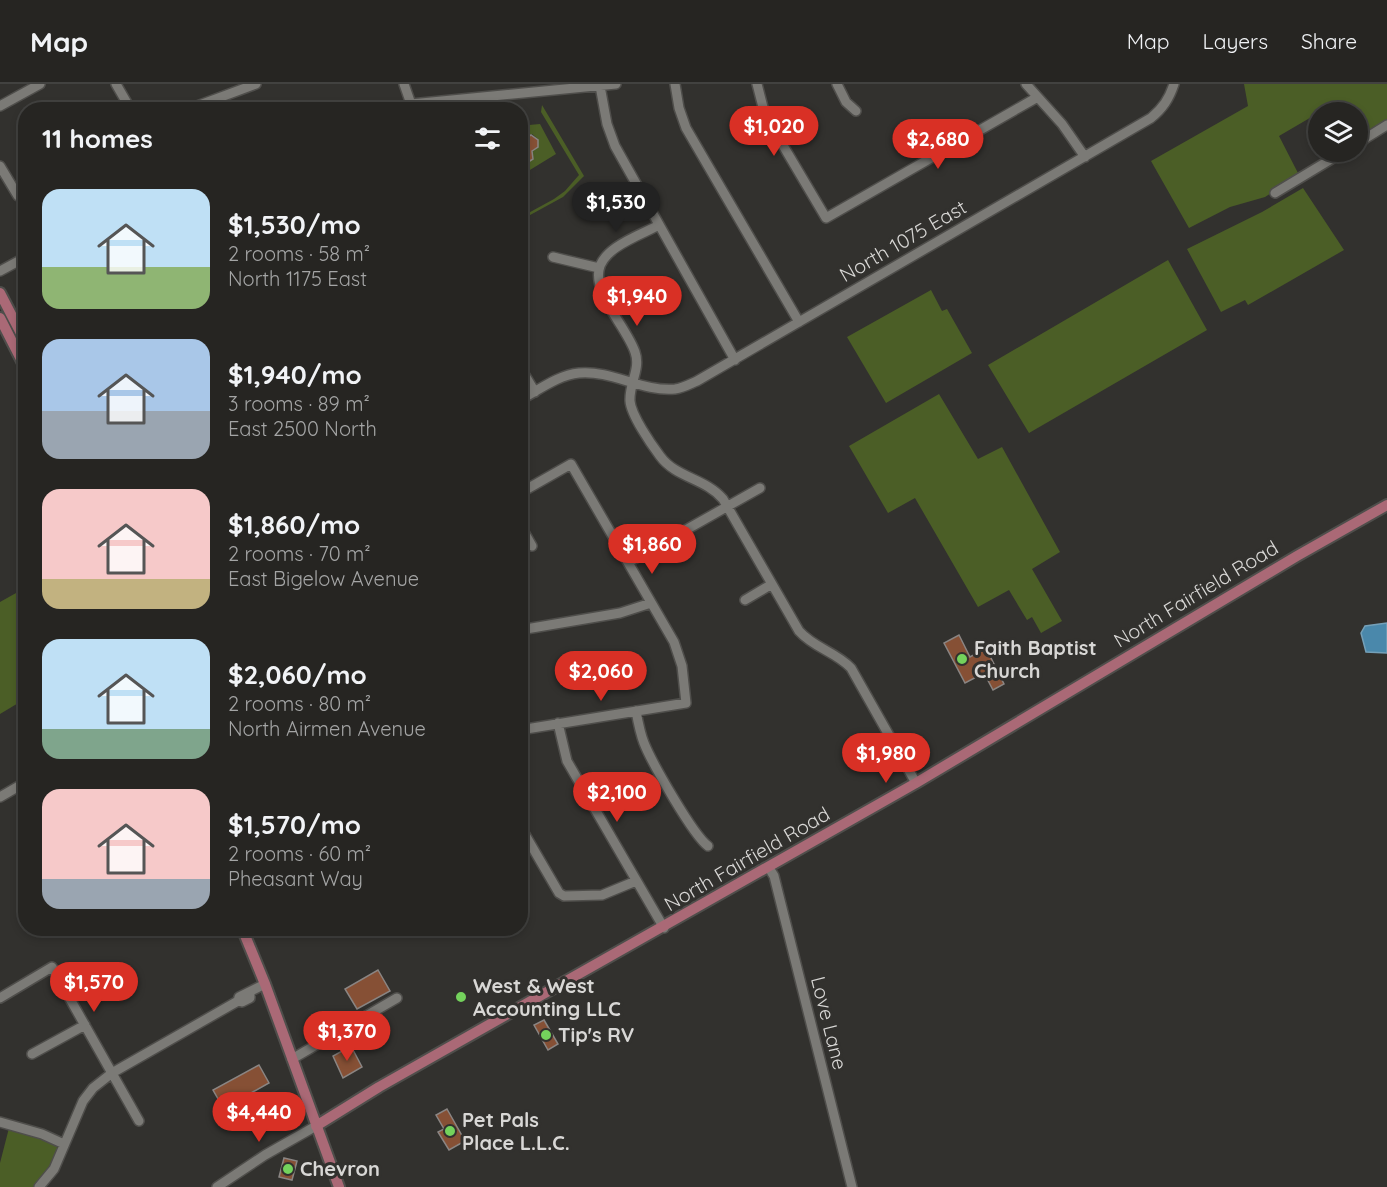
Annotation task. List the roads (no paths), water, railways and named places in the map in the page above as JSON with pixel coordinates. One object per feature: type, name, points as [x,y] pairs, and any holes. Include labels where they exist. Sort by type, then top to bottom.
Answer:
[{"type":"main road","points":[[0,292],[18,327]]},
{"type":"main road","points":[[0,318],[18,353]]},
{"type":"main road","name":"North Fairfield Road","points":[[316,1126],[379,1087],[664,928],[916,783],[1198,614],[1387,505]]},
{"type":"main road","points":[[245,936],[339,1187]]},
{"type":"street","points":[[0,106],[40,84]]},
{"type":"street","points":[[116,84],[126,102]]},
{"type":"street","points":[[208,102],[256,84]]},
{"type":"street","points":[[405,84],[410,102]]},
{"type":"street","points":[[427,102],[540,88],[616,84]]},
{"type":"street","points":[[675,84],[679,108],[686,128],[799,322]]},
{"type":"street","points":[[757,84],[765,115],[826,218],[1036,98]]},
{"type":"street","points":[[837,84],[846,102],[856,111]]},
{"type":"street","points":[[1026,84],[1036,98],[1062,124],[1085,157]]},
{"type":"street","name":"North 1075 East","points":[[528,396],[560,378],[579,373],[601,373],[657,389],[677,389],[697,381],[1151,118],[1162,109],[1170,97],[1174,84]]},
{"type":"street","points":[[600,86],[607,124],[615,146],[735,360]]},
{"type":"street","points":[[1368,137],[1387,125]]},
{"type":"street","points":[[1275,193],[1326,162]]},
{"type":"street","points":[[0,166],[18,189]]},
{"type":"street","points":[[659,225],[615,249],[604,258],[599,268],[598,280],[602,291],[635,350],[638,362],[631,406],[654,448],[670,466],[712,488],[727,506],[805,638],[842,658],[850,668],[916,783]]},
{"type":"street","points":[[553,257],[599,268]]},
{"type":"street","points":[[0,271],[18,261]]},
{"type":"street","points":[[528,380],[536,392]]},
{"type":"street","points":[[528,488],[571,464],[629,562],[680,657],[686,702],[528,729]]},
{"type":"street","points":[[629,562],[759,488]]},
{"type":"street","points":[[528,539],[532,546]]},
{"type":"street","points":[[745,600],[772,584]]},
{"type":"street","points":[[528,629],[620,614],[651,603]]},
{"type":"street","points":[[636,711],[640,729],[650,753],[696,835],[708,846]]},
{"type":"street","points":[[558,723],[567,761],[664,928]]},
{"type":"street","points":[[0,797],[18,787]]},
{"type":"street","points":[[528,840],[559,893],[564,896],[602,895],[636,881]]},
{"type":"street","name":"Love Lane","points":[[769,868],[774,876],[852,1187]]},
{"type":"street","points":[[0,998],[52,967],[139,1121]]},
{"type":"street","points":[[39,1187],[54,1169],[83,1101],[93,1088],[112,1073],[238,1001],[239,997],[265,984]]},
{"type":"street","points":[[292,1059],[397,998]]},
{"type":"street","points":[[32,1054],[85,1025]]},
{"type":"street","points":[[0,1122],[42,1134],[64,1144]]},
{"type":"street","name":"North Fairfield Road","points":[[217,1187],[265,1155],[316,1126]]},
{"type":"water","points":[[1387,623],[1387,653],[1366,652],[1361,633],[1365,626]]},
{"type":"place","name":"Faith Baptist Church","points":[[962,659]]},
{"type":"place","name":"West & West Accounting LLC","points":[[461,997]]},
{"type":"place","name":"Tip's RV","points":[[546,1035]]},
{"type":"place","name":"Pet Pals Place L.L.C.","points":[[450,1131]]},
{"type":"place","name":"Chevron","points":[[288,1169]]}]
